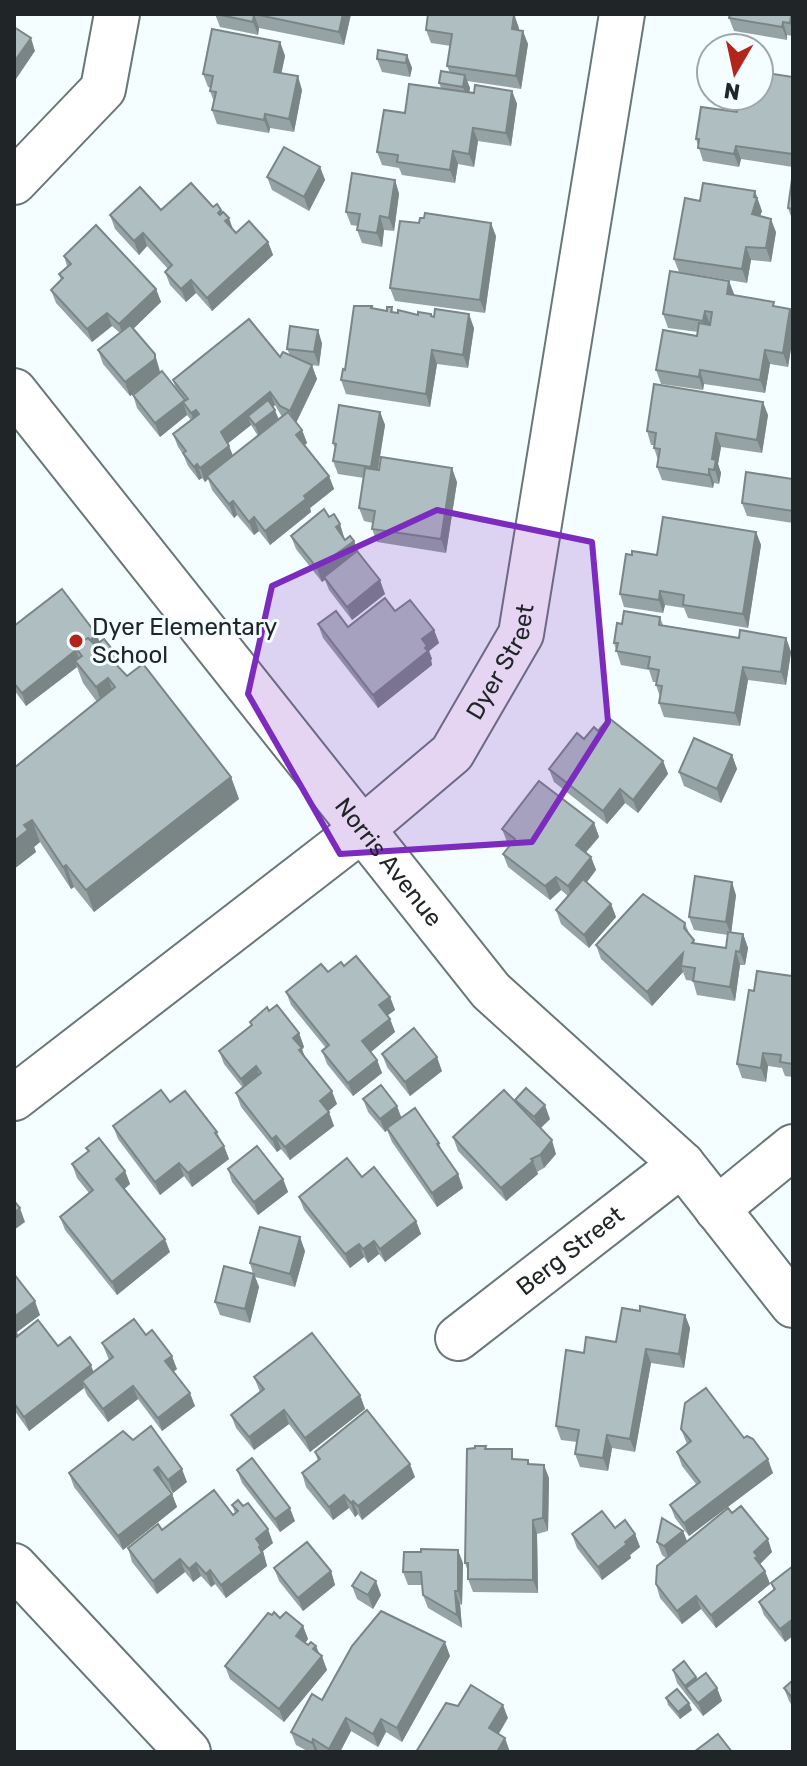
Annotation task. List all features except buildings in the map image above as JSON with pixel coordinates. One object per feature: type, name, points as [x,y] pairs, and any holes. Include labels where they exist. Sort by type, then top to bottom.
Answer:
[{"type":"street","points":[[14,182],[103,89],[117,14]]},
{"type":"street","name":"Dyer Street","points":[[14,1098],[361,830],[452,753],[521,634],[622,14]]},
{"type":"street","name":"Norris Avenue","points":[[14,391],[491,991],[682,1164],[793,1305]]},
{"type":"street","points":[[717,1209],[793,1147]]},
{"type":"street","name":"Berg Street","points":[[458,1338],[682,1164]]},
{"type":"street","points":[[14,1566],[188,1752]]},
{"type":"highlighted area","points":[[437,510],[592,542],[608,722],[532,842],[340,854],[248,694],[272,586]]},
{"type":"place","name":"Dyer Elementary School","points":[[76,641]]}]
